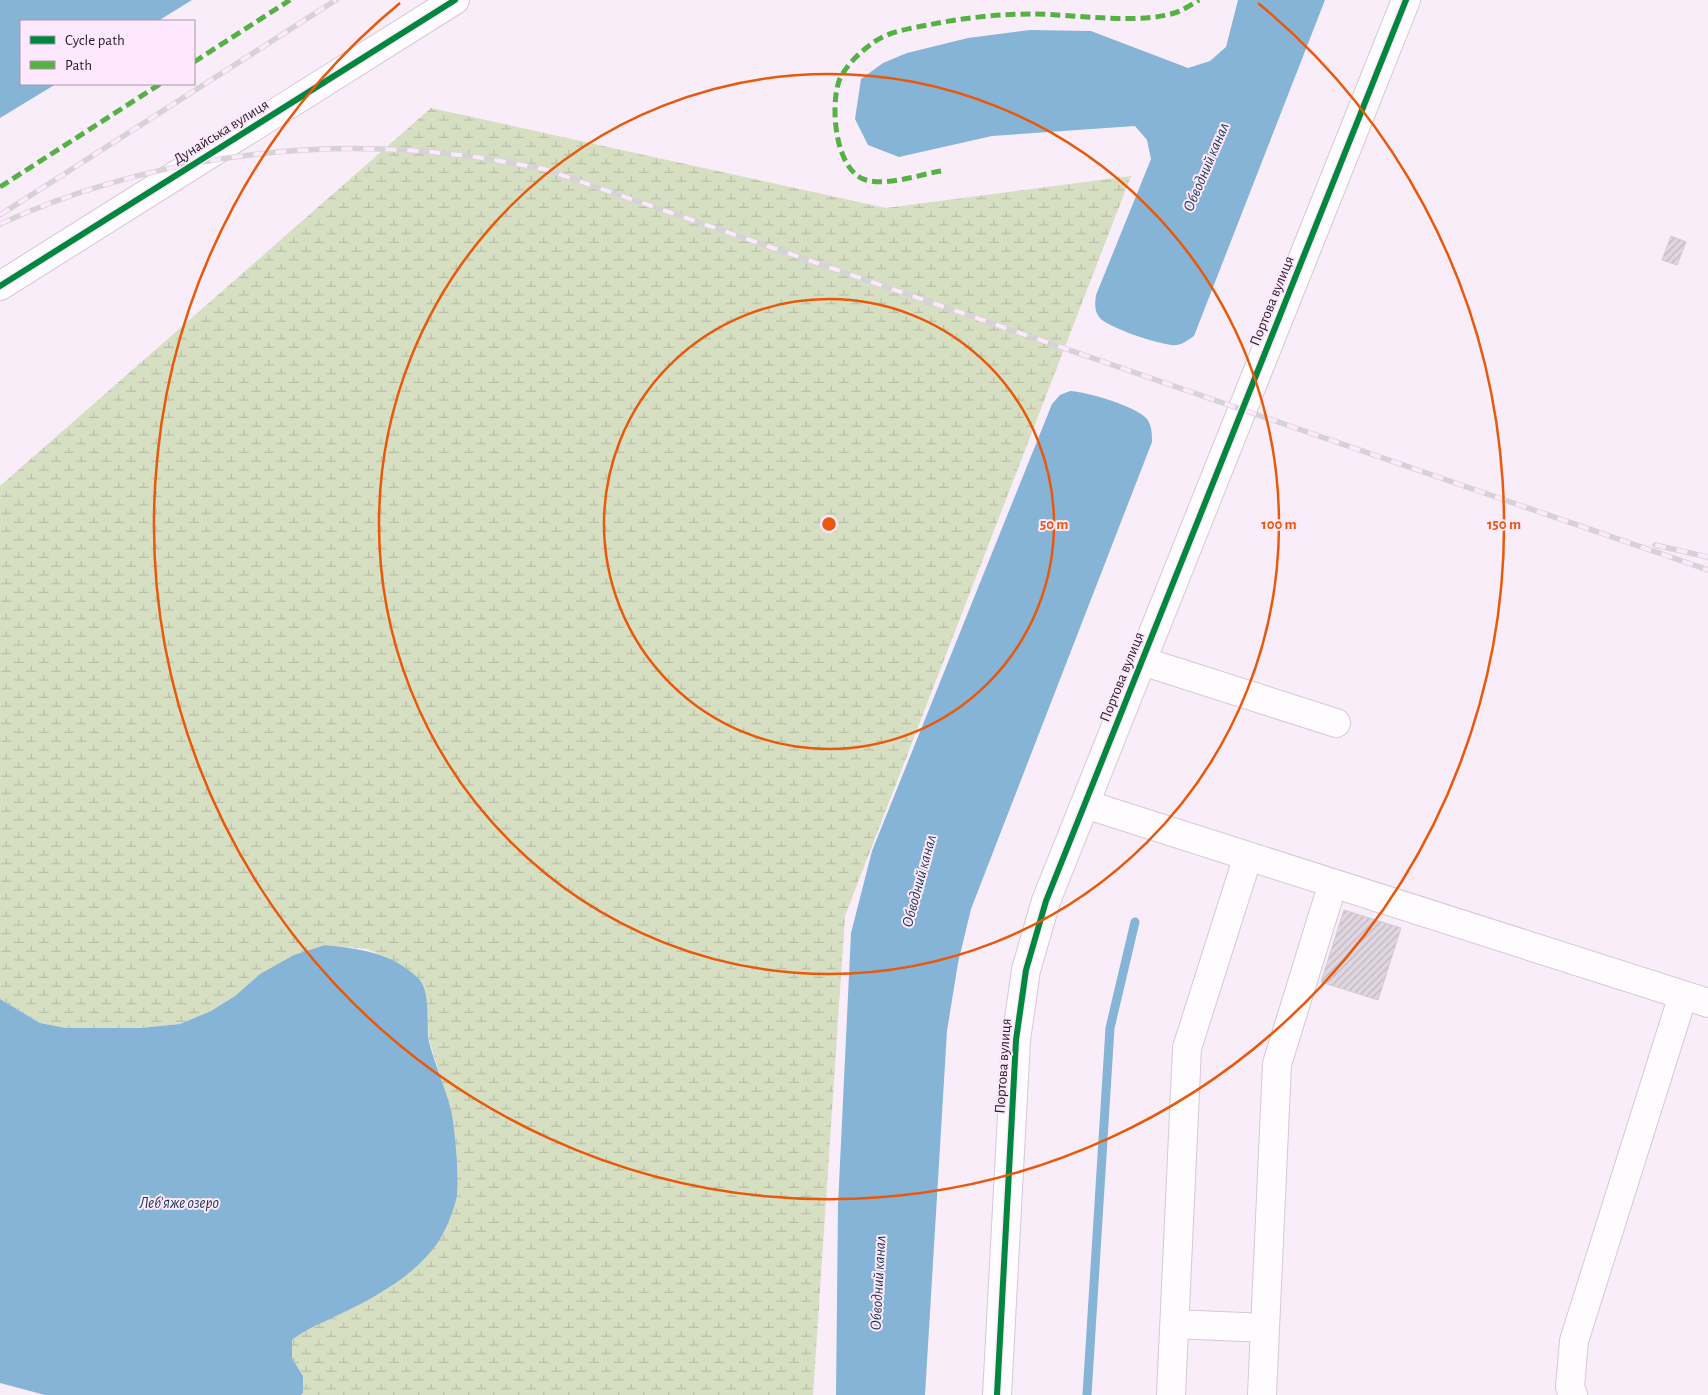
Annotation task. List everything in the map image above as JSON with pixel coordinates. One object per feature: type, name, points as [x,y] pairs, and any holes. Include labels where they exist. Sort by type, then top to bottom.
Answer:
[{"type":"street","name":"Портова вулиця","points":[[997,1395],[1016,1040],[1026,970],[1046,901],[1406,0]]},
{"type":"street","name":"Дунайська вулиця","points":[[0,286],[443,3]]},
{"type":"street","points":[[1142,661],[1336,722]]},
{"type":"street","points":[[1085,804],[1696,999],[1574,1341],[1570,1387],[1573,1395]]},
{"type":"street","points":[[1171,1395],[1187,1048],[1248,856]]},
{"type":"street","points":[[1262,1395],[1277,1064],[1333,884]]},
{"type":"street","points":[[1175,1324],[1265,1328]]},
{"type":"green space","points":[[431,108],[886,208],[1131,176],[845,916],[813,1395],[301,1395],[303,1393],[303,1376],[292,1358],[292,1340],[310,1326],[338,1315],[389,1288],[418,1264],[440,1239],[451,1111],[429,1040],[427,1007],[398,963],[367,949],[325,945],[260,974],[235,996],[211,1011],[180,1024],[140,1028],[66,1028],[40,1023],[0,999],[0,486]]},
{"type":"water","points":[[0,0],[192,0],[160,20],[20,20],[20,85],[54,85],[0,118]]},
{"type":"water","name":"Обводний канал","points":[[1238,0],[1325,0],[1194,336],[1186,342],[1177,345],[1148,340],[1112,326],[1099,317],[1095,304],[1096,295],[1151,159],[1147,140],[1135,126],[992,136],[899,157],[868,145],[855,119],[861,79],[883,63],[907,53],[968,38],[1030,30],[1091,31],[1188,68],[1210,61],[1226,47]]},
{"type":"water","name":"Обводний канал","points":[[1070,391],[1111,400],[1133,409],[1147,419],[1150,424],[1152,442],[971,909],[958,963],[947,1031],[925,1395],[836,1395],[838,1205],[851,933],[872,851],[1052,404],[1060,395]]},
{"type":"water","name":"Леб’яже озеро","points":[[325,945],[363,950],[386,957],[408,970],[423,985],[427,1000],[429,1042],[451,1110],[457,1156],[456,1200],[440,1239],[431,1252],[408,1274],[381,1293],[309,1329],[292,1340],[292,1358],[303,1376],[303,1393],[301,1395],[0,1395],[0,999],[40,1023],[66,1028],[140,1028],[180,1024],[211,1011],[235,996],[260,974],[294,955]]},
{"type":"pier","points":[[0,1383],[45,1395],[0,1395]]},
{"type":"building","points":[[1671,236],[1686,242],[1677,265],[1662,260]]},
{"type":"building","points":[[1344,910],[1401,928],[1378,1000],[1321,982]]},
{"type":"waterway","points":[[1087,1395],[1110,1028],[1135,922]]},
{"type":"railway","points":[[0,215],[336,0]]},
{"type":"railway","points":[[0,224],[54,202],[109,184],[166,169],[225,158],[283,152],[342,149],[401,150],[470,156],[544,169],[1708,570]]},
{"type":"railway","points":[[1655,545],[1708,557]]},
{"type":"marked path","points":[[195,61],[290,0]]},
{"type":"marked path","points":[[941,171],[893,181],[875,182],[866,180],[856,174],[847,164],[841,152],[835,121],[836,92],[839,81],[849,64],[874,42],[900,31],[967,18],[1033,14],[1128,19],[1147,18],[1180,11],[1199,0]]},
{"type":"marked path","points":[[0,187],[158,85]]},
{"type":"cycle path","points":[[0,286],[455,0]]},
{"type":"cycle path","points":[[997,1395],[1016,1040],[1026,970],[1046,901],[1406,0]]}]
